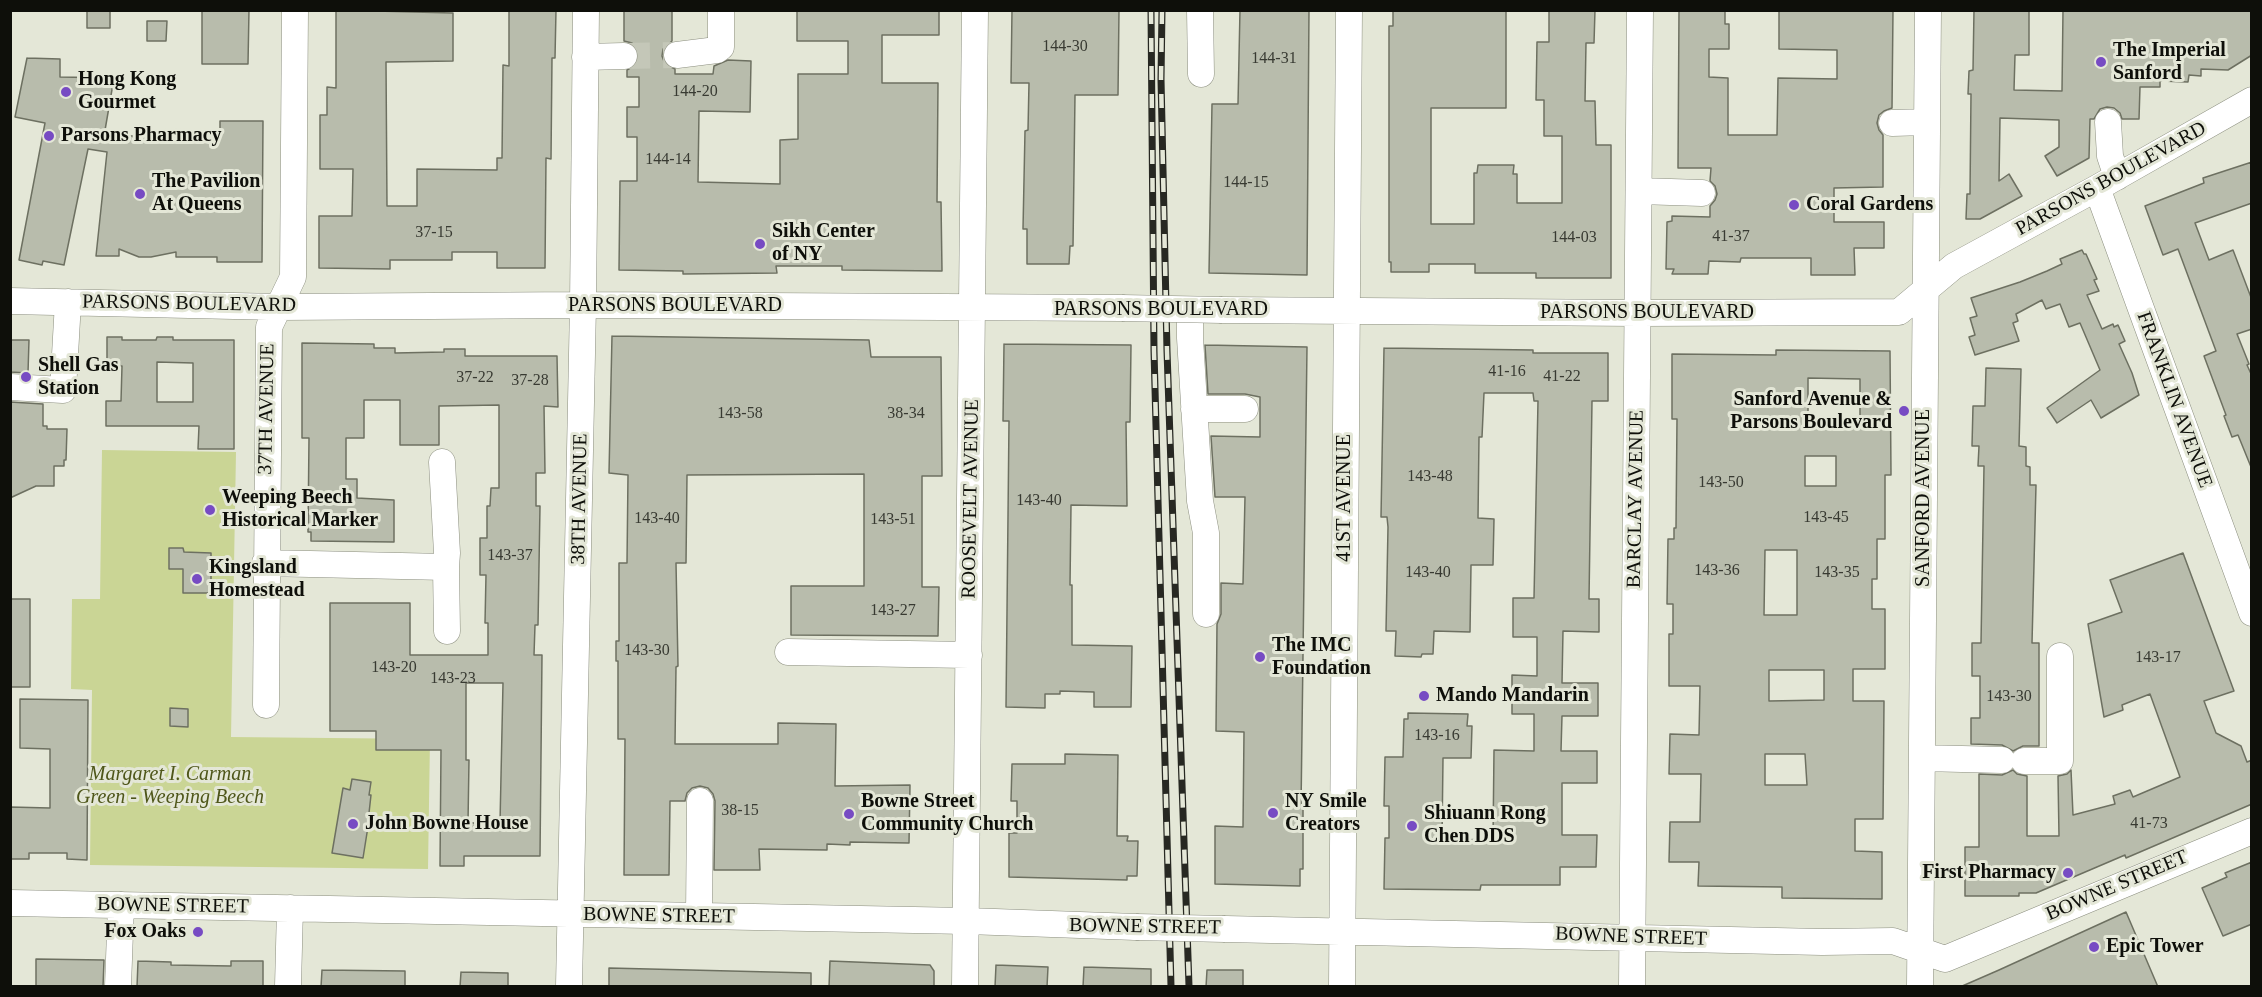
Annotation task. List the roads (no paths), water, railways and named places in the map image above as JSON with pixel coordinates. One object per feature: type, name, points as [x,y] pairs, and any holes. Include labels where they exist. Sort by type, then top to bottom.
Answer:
[{"type":"street","name":"37TH AVENUE","points":[[266,705],[265,563],[269,327],[293,277],[295,10]]},
{"type":"street","name":"38TH AVENUE","points":[[569,987],[583,305],[586,10]]},
{"type":"street","points":[[677,55],[717,50],[721,47],[721,10]]},
{"type":"street","name":"ROOSEVELT AVENUE","points":[[965,987],[975,10]]},
{"type":"street","points":[[1200,10],[1200,74]]},
{"type":"street","name":"41ST AVENUE","points":[[1342,987],[1350,10]]},
{"type":"street","name":"BARCLAY AVENUE","points":[[1632,987],[1640,10]]},
{"type":"street","name":"SANFORD AVENUE","points":[[1920,987],[1928,10]]},
{"type":"street","points":[[585,57],[624,56]]},
{"type":"street","name":"PARSONS BOULEVARD","points":[[10,301],[279,307],[583,305],[1638,313],[1899,312],[1954,266],[2252,100]]},
{"type":"street","points":[[1892,123],[1927,122]]},
{"type":"street","name":"FRANKLIN AVENUE","points":[[2108,122],[2110,156],[2107,182],[2252,613]]},
{"type":"street","points":[[1639,192],[1702,193]]},
{"type":"street","points":[[10,387],[63,390],[68,302]]},
{"type":"street","points":[[1190,310],[1200,501],[1206,533],[1206,614]]},
{"type":"street","points":[[1194,409],[1245,409]]},
{"type":"street","points":[[442,462],[447,553],[447,631]]},
{"type":"street","points":[[265,563],[446,567]]},
{"type":"street","points":[[788,652],[969,656]]},
{"type":"street","points":[[1922,758],[2060,761],[2060,656]]},
{"type":"street","points":[[699,916],[700,801]]},
{"type":"street","name":"BOWNE STREET","points":[[10,903],[967,921],[1136,927],[1822,942],[1893,941],[1945,959],[2252,831]]},
{"type":"street","points":[[118,987],[125,905]]},
{"type":"street","points":[[125,905],[127,987]]},
{"type":"street","points":[[288,987],[290,908]]},
{"type":"tunnel","points":[[624,56],[677,55]]},
{"type":"railway","points":[[1151,10],[1154,351],[1171,986]]},
{"type":"railway","points":[[1162,10],[1161,79],[1167,351],[1189,986]]},
{"type":"place","name":"The Imperial Sanford","points":[[2101,62]]},
{"type":"place","name":"Hong Kong Gourmet","points":[[66,92]]},
{"type":"place","name":"Parsons Pharmacy","points":[[49,136]]},
{"type":"place","name":"The Pavilion At Queens","points":[[140,194]]},
{"type":"place","name":"Coral Gardens","points":[[1794,205]]},
{"type":"place","name":"Sikh Center of NY","points":[[760,244]]},
{"type":"place","name":"Shell Gas Station","points":[[26,377]]},
{"type":"place","name":"Sanford Avenue & Parsons Boulevard","points":[[1904,411]]},
{"type":"place","name":"Weeping Beech Historical Marker","points":[[210,510]]},
{"type":"place","name":"Kingsland Homestead","points":[[197,579]]},
{"type":"place","name":"The IMC Foundation","points":[[1260,657]]},
{"type":"place","name":"Mando Mandarin","points":[[1424,696]]},
{"type":"place","name":"NY Smile Creators","points":[[1273,813]]},
{"type":"place","name":"Bowne Street Community Church","points":[[849,814]]},
{"type":"place","name":"John Bowne House","points":[[353,824]]},
{"type":"place","name":"Shiuann Rong Chen DDS","points":[[1412,826]]},
{"type":"place","name":"First Pharmacy","points":[[2068,873]]},
{"type":"place","name":"Fox Oaks","points":[[198,932]]},
{"type":"place","name":"Epic Tower","points":[[2094,947]]},
{"type":"park label","name":"Margaret I. Carman Green - Weeping Beech","points":[[170,786]]}]
